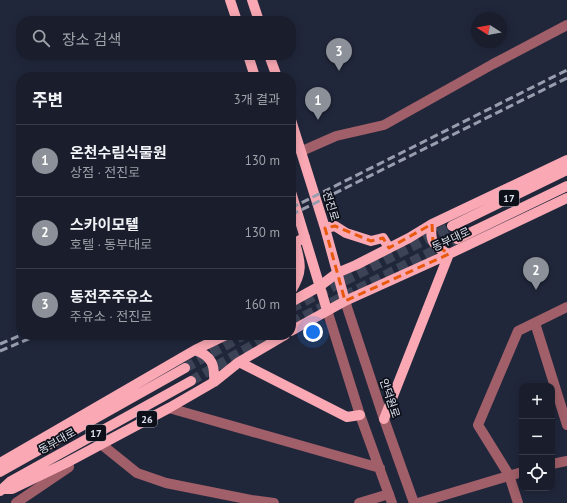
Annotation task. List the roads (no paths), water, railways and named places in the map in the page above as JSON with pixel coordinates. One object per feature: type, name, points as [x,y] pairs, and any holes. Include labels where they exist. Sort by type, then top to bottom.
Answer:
[{"type":"main road","points":[[230,0],[235,16]]},
{"type":"main road","points":[[252,0],[257,16]]},
{"type":"main road","points":[[250,60],[253,72]]},
{"type":"main road","points":[[271,60],[274,72]]},
{"type":"main road","name":"전진로","points":[[296,135],[325,228],[336,273],[345,301]]},
{"type":"main road","points":[[296,299],[320,286],[336,273],[409,238],[432,224],[567,160]]},
{"type":"main road","name":"동부대로","points":[[452,226],[567,170]]},
{"type":"main road","name":"동부대로","points":[[458,239],[567,186]]},
{"type":"main road","name":"동부대로","points":[[296,328],[345,301],[567,198]]},
{"type":"main road","points":[[296,208],[327,310]]},
{"type":"main road","points":[[384,419],[449,254],[439,250],[433,243],[430,233],[432,224]]},
{"type":"main road","points":[[325,228],[335,226],[346,233],[371,241],[384,238],[389,248]]},
{"type":"main road","points":[[296,242],[305,237]]},
{"type":"main road","points":[[296,246],[301,264],[296,283]]},
{"type":"main road","points":[[0,463],[195,350],[216,340]]},
{"type":"main road","name":"26","points":[[2,490],[12,489],[66,463],[169,408],[214,382],[239,362],[276,340]]},
{"type":"main road","points":[[195,350],[201,352],[213,363],[215,371],[214,382]]},
{"type":"main road","points":[[239,362],[347,417],[360,415]]},
{"type":"main road","name":"동부대로","points":[[0,472],[185,368]]},
{"type":"main road","name":"동부대로","points":[[2,490],[11,481],[191,381]]},
{"type":"street","points":[[302,152],[336,136],[384,125],[493,64],[567,25]]},
{"type":"street","name":"안덕원로","points":[[345,301],[384,419],[414,503]]},
{"type":"street","points":[[518,503],[509,475],[478,425],[518,331],[567,307]]},
{"type":"street","points":[[327,310],[360,415],[391,499],[359,503]]},
{"type":"street","points":[[535,323],[567,425]]},
{"type":"street","points":[[169,408],[380,468]]},
{"type":"street","points":[[101,444],[137,472],[166,483],[251,500],[274,503]]},
{"type":"street","points":[[555,463],[567,461]]},
{"type":"street","points":[[16,503],[69,467],[66,463]]},
{"type":"street","points":[[418,503],[519,473]]},
{"type":"tunnel","points":[[296,305],[452,226]]},
{"type":"tunnel","points":[[296,320],[457,239]]},
{"type":"tunnel","points":[[185,368],[235,340]]},
{"type":"tunnel","points":[[191,381],[261,340]]},
{"type":"railway","points":[[296,206],[567,70]]},
{"type":"railway","points":[[296,213],[567,78]]},
{"type":"railway","points":[[0,344],[16,337]]},
{"type":"railway","points":[[0,351],[26,340]]},
{"type":"place","name":"동전주주유소","points":[[339,71]]},
{"type":"place","name":"온천수림식물원","points":[[318,120]]},
{"type":"place","name":"스카이모텔","points":[[536,290]]}]
